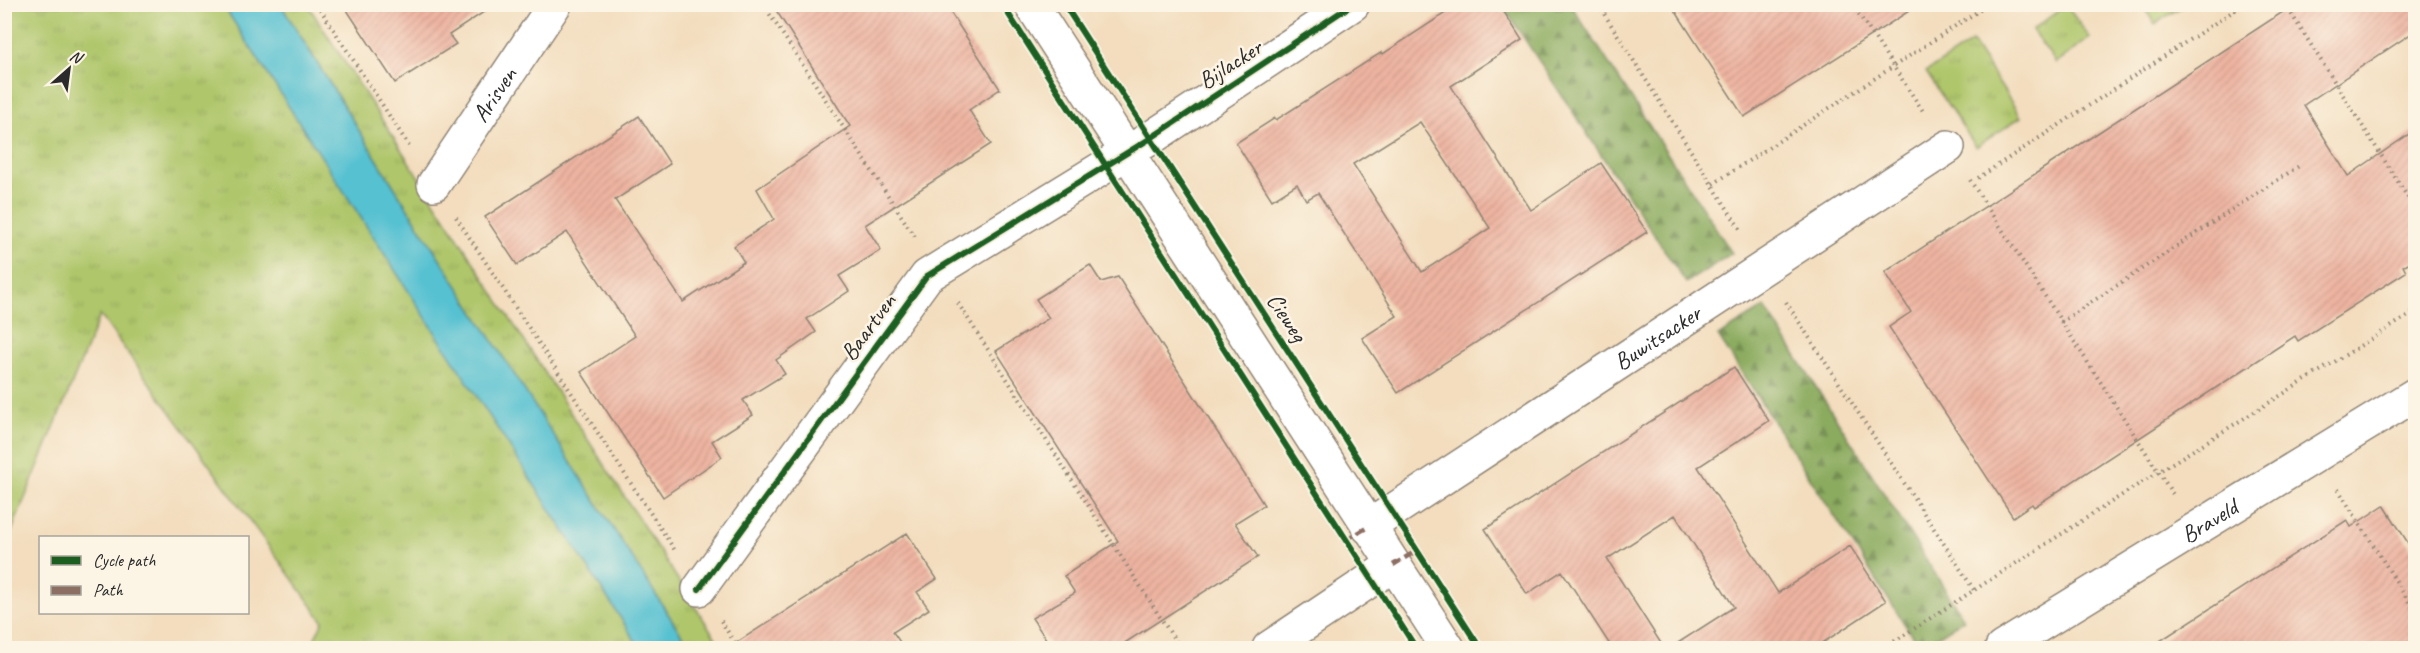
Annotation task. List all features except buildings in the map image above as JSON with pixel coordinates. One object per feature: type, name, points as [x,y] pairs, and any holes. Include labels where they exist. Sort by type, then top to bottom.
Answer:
[{"type":"street","name":"Arisven","points":[[435,184],[555,4]]},
{"type":"street","name":"Cieweg","points":[[1031,4],[1448,648]]},
{"type":"street","name":"Bijlacker","points":[[1127,153],[1353,4]]},
{"type":"street","name":"Buwitsacker","points":[[1368,527],[1948,147]]},
{"type":"street","name":"Baartven","points":[[699,589],[927,276],[1127,153]]},
{"type":"street","name":"Braveld","points":[[2002,648],[2415,394]]},
{"type":"street","points":[[1269,648],[1393,565]]},
{"type":"path","points":[[317,4],[738,648]]},
{"type":"path","points":[[764,4],[1180,648]]},
{"type":"path","points":[[1852,4],[1972,182],[2195,530]]},
{"type":"path","points":[[1713,184],[1989,4]]},
{"type":"path","points":[[1972,182],[2235,10],[2232,4]]},
{"type":"path","points":[[2285,4],[2415,210]]},
{"type":"path","points":[[2061,322],[2299,166]]},
{"type":"path","points":[[1884,648],[2415,311]]},
{"type":"path","points":[[2316,456],[2415,613]]},
{"type":"green space","points":[[5,5],[223,5],[640,648],[310,648],[323,621],[100,315],[5,547]]},
{"type":"green space","points":[[281,5],[308,5],[722,648],[690,648],[403,201]]},
{"type":"green space","points":[[1502,5],[1571,5],[1732,253],[1686,283]]},
{"type":"green space","points":[[2066,5],[2090,38],[2056,63],[2032,30]]},
{"type":"green space","points":[[2142,5],[2184,5],[2155,24]]},
{"type":"green space","points":[[1972,42],[2021,117],[1976,147],[1926,72]]},
{"type":"green space","points":[[1765,307],[1964,619],[1920,648],[1718,336]]},
{"type":"water","points":[[223,5],[281,5],[403,201],[690,648],[640,648]]},
{"type":"marked path","points":[[1346,540],[1368,527]]},
{"type":"marked path","points":[[1393,565],[1416,551]]},
{"type":"cycle path","points":[[1002,4],[1416,648]]},
{"type":"cycle path","points":[[1064,4],[1480,648]]},
{"type":"cycle path","points":[[699,589],[927,276],[1151,138],[1353,4]]}]
